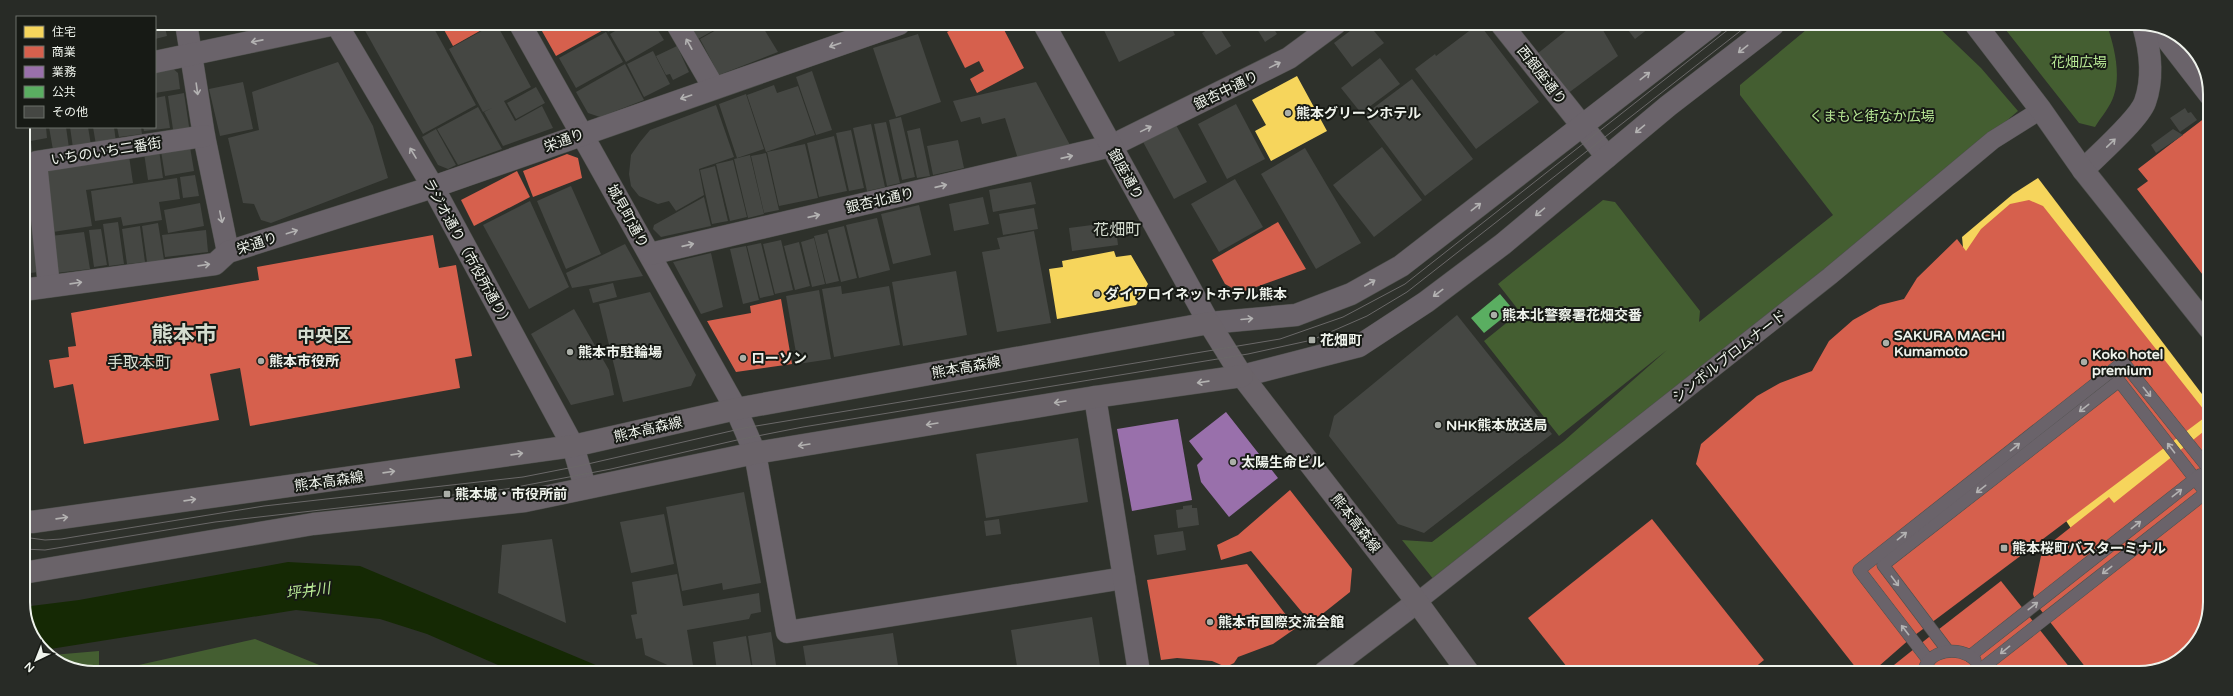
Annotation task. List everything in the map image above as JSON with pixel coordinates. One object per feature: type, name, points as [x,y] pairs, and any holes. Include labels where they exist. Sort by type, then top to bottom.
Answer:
[{"type":"main road","name":"熊本高森線","points":[[30,522],[573,446],[736,409],[1209,323],[1242,376],[1417,602],[1464,666]]},
{"type":"main road","points":[[30,572],[313,524],[525,502],[755,453],[1095,397],[1242,376]]},
{"type":"street","points":[[30,289],[215,264],[228,252],[204,136],[187,30]]},
{"type":"street","points":[[156,62],[309,30]]},
{"type":"street","name":"ラジオ通り（市役所通り）","points":[[341,30],[433,187],[573,446],[585,488]]},
{"type":"street","name":"城見町通り","points":[[523,30],[736,409],[755,453],[787,632],[1124,578]]},
{"type":"street","points":[[680,30],[714,88]]},
{"type":"street","name":"銀座通り","points":[[1047,30],[1209,323]]},
{"type":"street","name":"銀杏中通り","points":[[1111,146],[1289,58],[1327,30]]},
{"type":"street","name":"西銀座通り","points":[[1506,30],[1607,157]]},
{"type":"street","points":[[1209,323],[1296,315],[1351,294],[1400,266],[1582,125],[1596,117],[1644,76],[1705,30]]},
{"type":"street","points":[[1242,376],[1359,346],[1450,284],[1503,244],[1668,106],[1767,30]]},
{"type":"street","points":[[1980,30],[2041,110],[2083,170],[2203,320]]},
{"type":"street","name":"栄通り","points":[[228,252],[433,187],[714,88],[853,31]]},
{"type":"street","points":[[2083,170],[2126,128],[2145,102],[2150,51],[2144,31]]},
{"type":"street","points":[[2163,34],[2203,85]]},
{"type":"street","name":"シンボルプロムナード","points":[[1417,602],[1830,276],[1993,140],[2041,110]]},
{"type":"street","name":"いちのいち二番街","points":[[49,286],[36,162],[204,136]]},
{"type":"street","name":"銀杏北通り","points":[[650,254],[1111,146]]},
{"type":"street","points":[[1095,397],[1138,666]]},
{"type":"street","points":[[1333,666],[1417,602]]},
{"type":"lane","points":[[1929,661],[1859,570],[2123,362],[2203,462]]},
{"type":"lane","points":[[1948,651],[1883,565],[2119,381],[2194,479],[2203,488]]},
{"type":"lane","points":[[1970,656],[2203,472]]},
{"type":"lane","points":[[1988,666],[2203,495]]},
{"type":"lane","points":[[1926,666],[1929,661],[1938,654],[1948,651],[1956,651],[1970,656],[1978,666]]},
{"type":"green space","name":"くまもと街なか広場","points":[[1806,30],[1941,30],[1981,68],[2018,111],[1858,248],[1438,585],[1402,540],[1432,542],[1564,441],[1667,350],[1559,436],[1484,341],[1520,312],[1498,284],[1603,200],[1615,202],[1700,311],[1699,322],[1833,215],[1740,95],[1740,85]]},
{"type":"green space","name":"花畑広場","points":[[2006,30],[2108,30],[2117,69],[2114,95],[2111,103],[2095,127],[2079,123]]},
{"type":"green space","points":[[255,639],[322,666],[134,666]]},
{"type":"green space","points":[[99,651],[99,666],[77,664],[58,655]]},
{"type":"water","name":"坪井川","points":[[288,562],[360,566],[598,666],[501,666],[427,634],[380,619],[296,610],[56,648],[56,640],[42,640],[35,627],[30,606],[79,600]]},
{"type":"building: 住宅","name":"熊本グリーンホテル","points":[[1297,76],[1327,131],[1271,161],[1255,131],[1266,125],[1252,100]]},
{"type":"building: 住宅","points":[[2038,178],[2203,395],[2203,450],[2087,553],[1988,401],[1967,290],[1962,237],[2013,194]]},
{"type":"building: 住宅","name":"ダイワロイネットホテル熊本","points":[[1114,251],[1116,257],[1131,255],[1148,284],[1136,305],[1057,319],[1049,269],[1063,267],[1062,261]]},
{"type":"building: 商業","points":[[444,30],[482,30],[453,46]]},
{"type":"building: 商業","points":[[541,30],[603,30],[556,56]]},
{"type":"building: 商業","points":[[951,30],[1004,30],[1024,68],[977,93],[970,79],[984,71],[979,61],[965,68],[947,32]]},
{"type":"building: 商業","points":[[2203,119],[2203,275],[2137,189],[2148,181],[2138,169]]},
{"type":"building: 商業","points":[[567,154],[578,158],[582,178],[533,197],[523,171]]},
{"type":"building: 商業","points":[[517,171],[530,197],[474,226],[461,200]]},
{"type":"building: 商業","points":[[2029,200],[2043,206],[2203,409],[2203,419],[1911,638],[1879,666],[1855,666],[1696,464],[1701,444],[1757,396],[1780,383],[1812,371],[1829,341],[1853,320],[1880,305],[1904,299],[1917,278],[1957,239],[1966,251],[1981,229],[2010,204]]},
{"type":"building: 商業","points":[[1278,222],[1306,269],[1245,291],[1234,289],[1225,284],[1212,260]]},
{"type":"building: 商業","name":"熊本市役所","points":[[433,235],[439,268],[456,265],[472,356],[455,359],[460,388],[250,426],[240,368],[210,374],[219,420],[84,444],[73,384],[54,388],[49,360],[69,357],[68,347],[76,346],[71,313],[259,280],[257,267]]},
{"type":"building: 商業","points":[[781,299],[792,364],[736,372],[707,321],[751,313],[750,306]]},
{"type":"building: 商業","points":[[2203,432],[2203,602],[2201,619],[2192,638],[2184,647],[2178,653],[2160,663],[2139,666],[2085,666],[2036,604],[2033,594],[2041,556],[2047,546],[2109,497],[2114,503]]},
{"type":"building: 商業","points":[[1290,490],[1352,569],[1350,592],[1311,623],[1251,551],[1221,560],[1217,545],[1238,535]]},
{"type":"building: 商業","points":[[1652,519],[1764,660],[1757,666],[1566,666],[1528,618]]},
{"type":"building: 商業","name":"熊本市国際交流会館","points":[[1247,564],[1296,628],[1273,644],[1238,657],[1234,663],[1228,666],[1224,666],[1212,661],[1177,658],[1161,660],[1147,580]]},
{"type":"building: 商業","points":[[2001,581],[2068,666],[1893,666]]},
{"type":"building: 業務","name":"太陽生命ビル","points":[[1226,412],[1278,478],[1229,517],[1201,482],[1197,465],[1203,459],[1189,441]]},
{"type":"building: 業務","points":[[1178,419],[1192,500],[1132,511],[1117,429]]},
{"type":"building: 公共","name":"熊本北警察署花畑交番","points":[[1500,294],[1516,313],[1508,320],[1504,317],[1484,333],[1471,318]]},
{"type":"building: その他","points":[[156,30],[166,30],[167,36],[156,39]]},
{"type":"building: その他","points":[[365,30],[435,30],[476,105],[423,134]]},
{"type":"building: その他","points":[[483,30],[500,30],[531,87],[504,101],[515,121],[542,106],[553,128],[503,146],[484,112],[492,108],[483,112],[449,49]]},
{"type":"building: その他","points":[[617,30],[658,30],[664,40],[626,62],[610,34]]},
{"type":"building: その他","points":[[693,30],[714,30],[698,39]]},
{"type":"building: その他","points":[[716,30],[765,30],[778,52],[719,75],[700,39]]},
{"type":"building: その他","points":[[1104,30],[1173,30],[1175,35],[1119,62]]},
{"type":"building: その他","points":[[1207,30],[1221,30],[1231,46],[1216,55],[1202,33]]},
{"type":"building: その他","points":[[1258,30],[1275,30],[1277,34],[1265,42]]},
{"type":"building: その他","points":[[1351,30],[1373,30],[1384,43],[1352,67],[1334,43]]},
{"type":"building: その他","points":[[1470,30],[1484,30],[1539,102],[1476,149],[1415,69],[1435,54],[1436,56]]},
{"type":"building: その他","points":[[1567,30],[1603,30],[1618,56],[1567,94],[1537,54]]},
{"type":"building: その他","points":[[1628,30],[1647,30],[1635,39]]},
{"type":"building: その他","points":[[606,32],[623,62],[576,88],[559,58]]},
{"type":"building: その他","points":[[918,34],[941,102],[896,117],[873,48]]},
{"type":"building: その他","points":[[677,46],[689,72],[673,80],[670,74],[666,75],[656,56]]},
{"type":"building: その他","points":[[653,51],[670,84],[644,97],[627,64]]},
{"type":"building: その他","points":[[1380,58],[1400,84],[1361,113],[1341,88]]},
{"type":"building: その他","points":[[338,62],[373,126],[388,178],[271,223],[261,220],[254,204],[243,203],[228,138],[259,130],[252,92]]},
{"type":"building: その他","points":[[625,64],[644,100],[600,117],[588,113],[576,92]]},
{"type":"building: その他","points":[[171,67],[178,73],[180,89],[156,93],[156,69]]},
{"type":"building: その他","points":[[812,71],[832,130],[816,135],[796,77]]},
{"type":"building: その他","points":[[1412,79],[1473,159],[1425,196],[1364,115]]},
{"type":"building: その他","points":[[243,82],[253,129],[220,136],[209,89]]},
{"type":"building: その他","points":[[1036,82],[1070,145],[1018,159],[1005,118],[982,124],[980,117],[961,122],[953,101]]},
{"type":"building: その他","points":[[774,85],[777,93],[798,86],[815,135],[766,152],[747,95]]},
{"type":"building: その他","points":[[536,87],[545,103],[516,119],[507,103]]},
{"type":"building: その他","points":[[184,93],[190,133],[174,136],[168,96]]},
{"type":"building: その他","points":[[746,94],[764,149],[737,158],[719,104]]},
{"type":"building: その他","points":[[165,96],[170,128],[144,131],[143,128],[156,128],[156,98]]},
{"type":"building: その他","points":[[1236,104],[1265,159],[1227,179],[1198,124]]},
{"type":"building: その他","points":[[716,105],[734,157],[699,169],[704,195],[676,211],[669,201],[658,204],[639,196],[631,186],[629,174],[631,155],[650,130]]},
{"type":"building: その他","points":[[478,107],[502,149],[458,165],[437,129]]},
{"type":"building: その他","points":[[2185,108],[2188,113],[2191,112],[2197,120],[2180,132],[2170,118]]},
{"type":"building: その他","points":[[901,117],[915,177],[902,180],[889,120]]},
{"type":"building: その他","points":[[886,122],[900,183],[887,186],[874,124]]},
{"type":"building: その他","points":[[1175,123],[1207,182],[1174,199],[1142,140]]},
{"type":"building: その他","points":[[871,124],[885,187],[867,191],[853,128]]},
{"type":"building: その他","points":[[30,128],[46,128],[47,138],[31,141],[33,156],[30,157]]},
{"type":"building: その他","points":[[49,128],[66,128],[69,148],[53,150]]},
{"type":"building: その他","points":[[70,128],[88,128],[91,145],[73,148]]},
{"type":"building: その他","points":[[93,128],[114,128],[116,142],[96,145]]},
{"type":"building: その他","points":[[117,128],[141,128],[142,134],[119,137]]},
{"type":"building: その他","points":[[920,128],[930,176],[917,178],[907,131]]},
{"type":"building: その他","points":[[436,129],[456,165],[448,169],[438,165],[422,137]]},
{"type":"building: その他","points":[[2173,129],[2183,135],[2156,153],[2151,145]]},
{"type":"building: その他","points":[[851,130],[864,188],[849,191],[836,133]]},
{"type":"building: その他","points":[[834,136],[847,191],[819,197],[807,143]]},
{"type":"building: その他","points":[[958,140],[964,168],[933,175],[927,146]]},
{"type":"building: その他","points":[[805,144],[818,198],[779,206],[767,152]]},
{"type":"building: その他","points":[[190,147],[194,171],[165,176],[161,151]]},
{"type":"building: その他","points":[[1382,147],[1422,200],[1374,237],[1333,185]]},
{"type":"building: その他","points":[[1305,148],[1361,243],[1316,269],[1261,174]]},
{"type":"building: その他","points":[[159,150],[163,178],[148,180],[144,153]]},
{"type":"building: その他","points":[[766,153],[779,210],[764,213],[751,156]]},
{"type":"building: その他","points":[[750,155],[764,214],[748,218],[734,159]]},
{"type":"building: その他","points":[[129,156],[133,183],[86,190],[92,226],[53,232],[43,168]]},
{"type":"building: その他","points":[[733,160],[747,217],[730,221],[716,164]]},
{"type":"building: その他","points":[[715,166],[728,221],[712,224],[700,170]]},
{"type":"building: その他","points":[[195,175],[199,196],[183,198],[180,177]]},
{"type":"building: その他","points":[[177,178],[180,199],[159,202],[162,220],[123,226],[121,217],[95,221],[91,191]]},
{"type":"building: その他","points":[[1235,179],[1263,227],[1219,252],[1191,204]]},
{"type":"building: その他","points":[[1031,182],[1036,204],[993,212],[989,190]]},
{"type":"building: その他","points":[[571,186],[601,254],[566,269],[537,201]]},
{"type":"building: その他","points":[[704,197],[711,226],[661,237],[653,229],[654,225]]},
{"type":"building: その他","points":[[983,197],[989,224],[954,231],[949,204]]},
{"type":"building: その他","points":[[530,201],[569,287],[529,309],[483,225]]},
{"type":"building: その他","points":[[200,203],[204,226],[168,233],[164,210]]},
{"type":"building: その他","points":[[919,205],[931,255],[893,264],[881,214]]},
{"type":"building: その他","points":[[1034,208],[1038,229],[1003,235],[999,214]]},
{"type":"building: その他","points":[[30,217],[38,272],[30,273]]},
{"type":"building: その他","points":[[877,218],[890,270],[859,278],[846,225]]},
{"type":"building: その他","points":[[118,222],[124,264],[109,266],[103,224]]},
{"type":"building: その他","points":[[1115,222],[1118,245],[1072,251],[1069,228]]},
{"type":"building: その他","points":[[158,223],[164,260],[147,262],[142,226]]},
{"type":"building: その他","points":[[140,226],[145,262],[127,264],[122,229]]},
{"type":"building: その他","points":[[844,226],[857,278],[841,282],[828,230]]},
{"type":"building: その他","points":[[101,229],[107,265],[94,267],[89,230]]},
{"type":"building: その他","points":[[206,230],[208,252],[165,257],[162,235]]},
{"type":"building: その他","points":[[1034,231],[1051,323],[997,332],[982,252],[1000,249],[997,238]]},
{"type":"building: その他","points":[[84,232],[90,269],[56,273],[51,236]]},
{"type":"building: その他","points":[[827,233],[839,281],[826,284],[814,236]]},
{"type":"building: その他","points":[[814,238],[825,284],[812,287],[801,242]]},
{"type":"building: その他","points":[[781,240],[793,290],[775,294],[763,244]]},
{"type":"building: その他","points":[[799,242],[810,286],[795,290],[784,246]]},
{"type":"building: その他","points":[[761,243],[774,295],[760,298],[747,246]]},
{"type":"building: その他","points":[[625,244],[643,276],[572,288],[566,273]]},
{"type":"building: その他","points":[[746,246],[759,300],[743,304],[730,249]]},
{"type":"building: その他","points":[[711,253],[723,307],[701,314],[673,262]]},
{"type":"building: その他","points":[[956,271],[967,335],[903,346],[892,282]]},
{"type":"building: その他","points":[[613,283],[617,297],[593,303],[589,289]]},
{"type":"building: その他","points":[[841,286],[842,294],[889,286],[900,345],[834,357],[822,289]]},
{"type":"building: その他","points":[[819,290],[831,359],[798,364],[786,296]]},
{"type":"building: その他","points":[[650,292],[696,375],[691,386],[623,402],[599,304]]},
{"type":"building: その他","name":"熊本市駐輪場","points":[[574,309],[609,370],[614,395],[571,405],[531,334]]},
{"type":"building: その他","name":"NHK熊本放送局","points":[[1457,315],[1552,434],[1424,533],[1398,524],[1329,436],[1334,416]]},
{"type":"building: その他","points":[[1078,438],[1088,502],[986,518],[976,454]]},
{"type":"building: その他","points":[[744,492],[761,583],[723,590],[722,583],[682,591],[666,507]]},
{"type":"building: その他","points":[[1192,505],[1192,508],[1197,508],[1199,525],[1178,528],[1176,510],[1183,509],[1183,506]]},
{"type":"building: その他","points":[[664,514],[674,564],[631,573],[620,522]]},
{"type":"building: その他","points":[[999,519],[1001,534],[986,536],[984,521]]},
{"type":"building: その他","points":[[1183,531],[1186,550],[1157,555],[1154,535]]},
{"type":"building: その他","points":[[552,539],[566,623],[498,593],[502,545]]},
{"type":"building: その他","points":[[677,574],[683,606],[759,593],[761,612],[751,614],[749,619],[687,630],[693,666],[670,666],[645,655],[642,638],[636,639],[631,615],[637,614],[632,582]]},
{"type":"building: その他","points":[[1092,617],[1100,666],[1017,666],[1011,630]]},
{"type":"building: その他","points":[[771,632],[776,665],[753,666],[748,636]]},
{"type":"building: その他","points":[[893,633],[898,666],[806,666],[803,646]]},
{"type":"building: その他","points":[[746,636],[751,666],[716,666],[713,642]]},
{"type":"tram line","points":[[30,538],[45,540],[61,539],[264,506],[523,477],[579,466],[744,428],[1280,339],[1343,317],[1405,284],[1728,30]]},
{"type":"tram line","points":[[30,549],[45,550],[215,522],[506,489],[611,469],[737,440],[803,427],[1248,354],[1312,340],[1367,316],[1407,292],[1742,30]]},
{"type":"place","name":"熊本グリーンホテル","points":[[1288,113]]},
{"type":"place","name":"ダイワロイネットホテル熊本","points":[[1097,294]]},
{"type":"place","name":"熊本北警察署花畑交番","points":[[1494,315]]},
{"type":"place","name":"花畑町","points":[[1312,340]]},
{"type":"place","name":"SAKURA MACHI Kumamoto","points":[[1886,343]]},
{"type":"place","name":"熊本市駐輪場","points":[[570,352]]},
{"type":"place","name":"ローソン","points":[[743,358]]},
{"type":"place","name":"熊本市役所","points":[[261,361]]},
{"type":"place","name":"Koko hotel premium","points":[[2084,362]]},
{"type":"place","name":"NHK熊本放送局","points":[[1438,425]]},
{"type":"place","name":"太陽生命ビル","points":[[1233,462]]},
{"type":"place","name":"熊本城・市役所前","points":[[447,494]]},
{"type":"place","name":"熊本桜町バスターミナル","points":[[2004,548]]},
{"type":"place","name":"熊本市国際交流会館","points":[[1210,622]]},
{"type":"district","name":"花畑町","points":[[1117,229]]},
{"type":"district","name":"熊本市","points":[[184,334]]},
{"type":"district","name":"中央区","points":[[324,336]]},
{"type":"district","name":"手取本町","points":[[139,362]]}]
